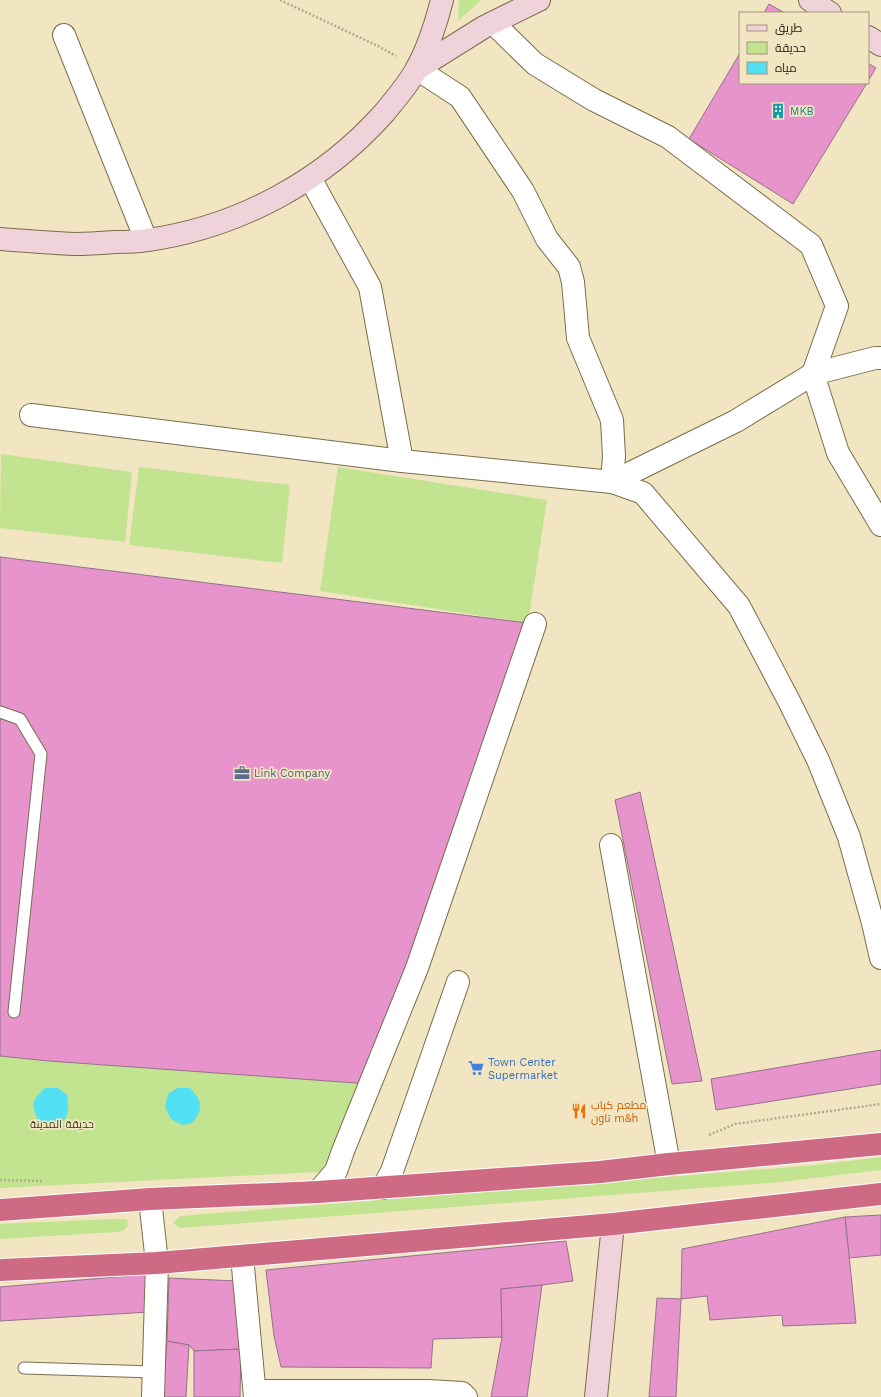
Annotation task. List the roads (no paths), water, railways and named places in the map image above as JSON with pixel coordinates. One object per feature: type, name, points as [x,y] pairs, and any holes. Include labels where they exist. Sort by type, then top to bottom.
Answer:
[{"type":"highway","points":[[0,1210],[150,1199],[383,1188],[600,1172],[881,1144]]},
{"type":"highway","points":[[0,1270],[157,1263],[242,1256],[612,1224],[881,1194]]},
{"type":"main road","points":[[0,239],[77,244],[146,240],[181,234],[215,224],[235,217],[280,196],[310,178],[341,155],[369,129],[395,100],[417,69],[430,39],[442,0]]},
{"type":"main road","points":[[417,69],[450,47],[539,0]]},
{"type":"main road","points":[[810,0],[828,12]]},
{"type":"main road","points":[[869,38],[881,45]]},
{"type":"main road","points":[[596,1397],[612,1224]]},
{"type":"street","points":[[493,23],[535,64],[594,100],[668,137],[811,245],[837,306],[813,374],[838,453],[881,524]]},
{"type":"street","points":[[64,35],[146,240]]},
{"type":"street","points":[[417,69],[460,97],[522,192],[547,239],[569,267],[575,294],[578,338],[612,420],[614,456],[612,482]]},
{"type":"street","points":[[310,178],[370,287],[402,461]]},
{"type":"street","points":[[612,482],[736,420],[813,374],[875,358],[881,358]]},
{"type":"street","points":[[31,415],[402,461],[612,482],[643,493],[740,606],[818,760],[849,837],[873,923],[881,958]]},
{"type":"street","points":[[318,1192],[336,1171],[417,968],[535,624]]},
{"type":"street","points":[[611,845],[669,1164]]},
{"type":"street","points":[[383,1188],[392,1171],[458,982]]},
{"type":"street","points":[[150,1199],[157,1263],[153,1397]]},
{"type":"street","points":[[242,1256],[255,1394],[428,1390],[462,1393],[466,1397]]},
{"type":"lane","points":[[0,712],[20,719],[41,754],[14,1012]]},
{"type":"lane","points":[[24,1368],[154,1372]]},
{"type":"water","points":[[45,1088],[58,1088],[67,1095],[68,1110],[66,1116],[64,1120],[54,1125],[39,1122],[36,1116],[34,1103],[37,1096]]},
{"type":"water","points":[[177,1088],[190,1088],[199,1101],[200,1109],[192,1123],[182,1125],[171,1119],[165,1107],[168,1094]]},
{"type":"place","name":"MKB","points":[[778,111]]},
{"type":"place","name":"Link Company","points":[[242,773]]},
{"type":"place","name":"Town Center Supermarket","points":[[476,1068]]},
{"type":"place","name":"مطعم كباب تاون m&h","points":[[579,1111]]},
{"type":"park label","name":"حديقة المدينة","points":[[62,1124]]}]
